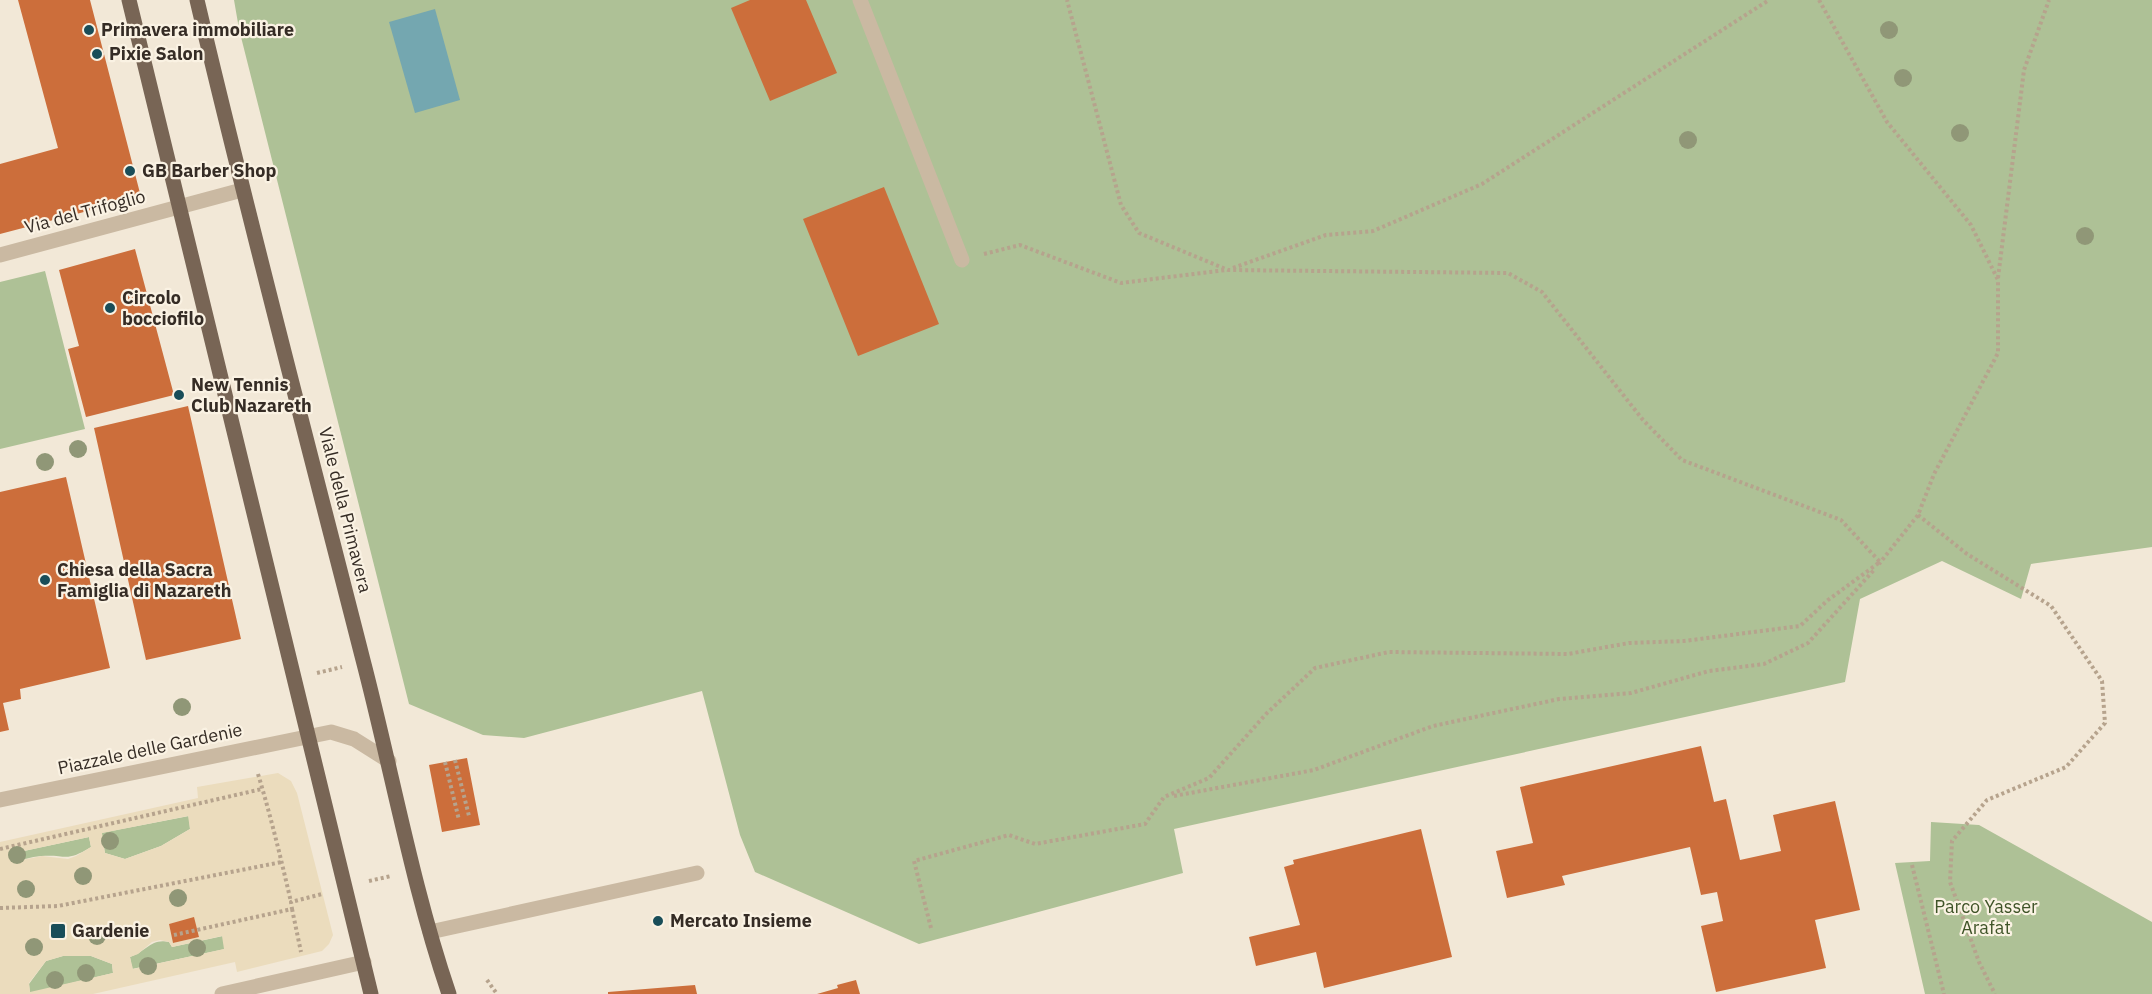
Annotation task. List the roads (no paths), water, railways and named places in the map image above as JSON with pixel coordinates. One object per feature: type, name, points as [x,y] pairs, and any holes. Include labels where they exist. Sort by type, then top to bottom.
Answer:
[{"type":"main road","points":[[129,0],[371,994]]},
{"type":"main road","name":"Viale della Primavera","points":[[197,0],[242,190],[389,762],[430,932],[449,994]]},
{"type":"street","points":[[860,0],[962,260]]},
{"type":"street","name":"Via del Trifoglio","points":[[0,255],[242,190]]},
{"type":"street","name":"Piazzale delle Gardenie","points":[[0,800],[308,735],[338,732],[354,739],[389,762]]},
{"type":"street","points":[[430,932],[697,873]]},
{"type":"street","points":[[222,994],[364,962]]},
{"type":"water","points":[[435,9],[460,100],[415,113],[389,22]]},
{"type":"place","name":"Primavera immobiliare","points":[[89,30]]},
{"type":"place","name":"Pixie Salon","points":[[97,54]]},
{"type":"place","name":"GB Barber Shop","points":[[130,171]]},
{"type":"place","name":"Circolo bocciofilo","points":[[110,308]]},
{"type":"place","name":"New Tennis Club Nazareth","points":[[179,395]]},
{"type":"place","name":"Chiesa della Sacra Famiglia di Nazareth","points":[[45,580]]},
{"type":"place","name":"Mercato Insieme","points":[[658,921]]},
{"type":"place","name":"Gardenie","points":[[58,931]]},
{"type":"park label","name":"Parco Yasser Arafat","points":[[1986,917]]}]
